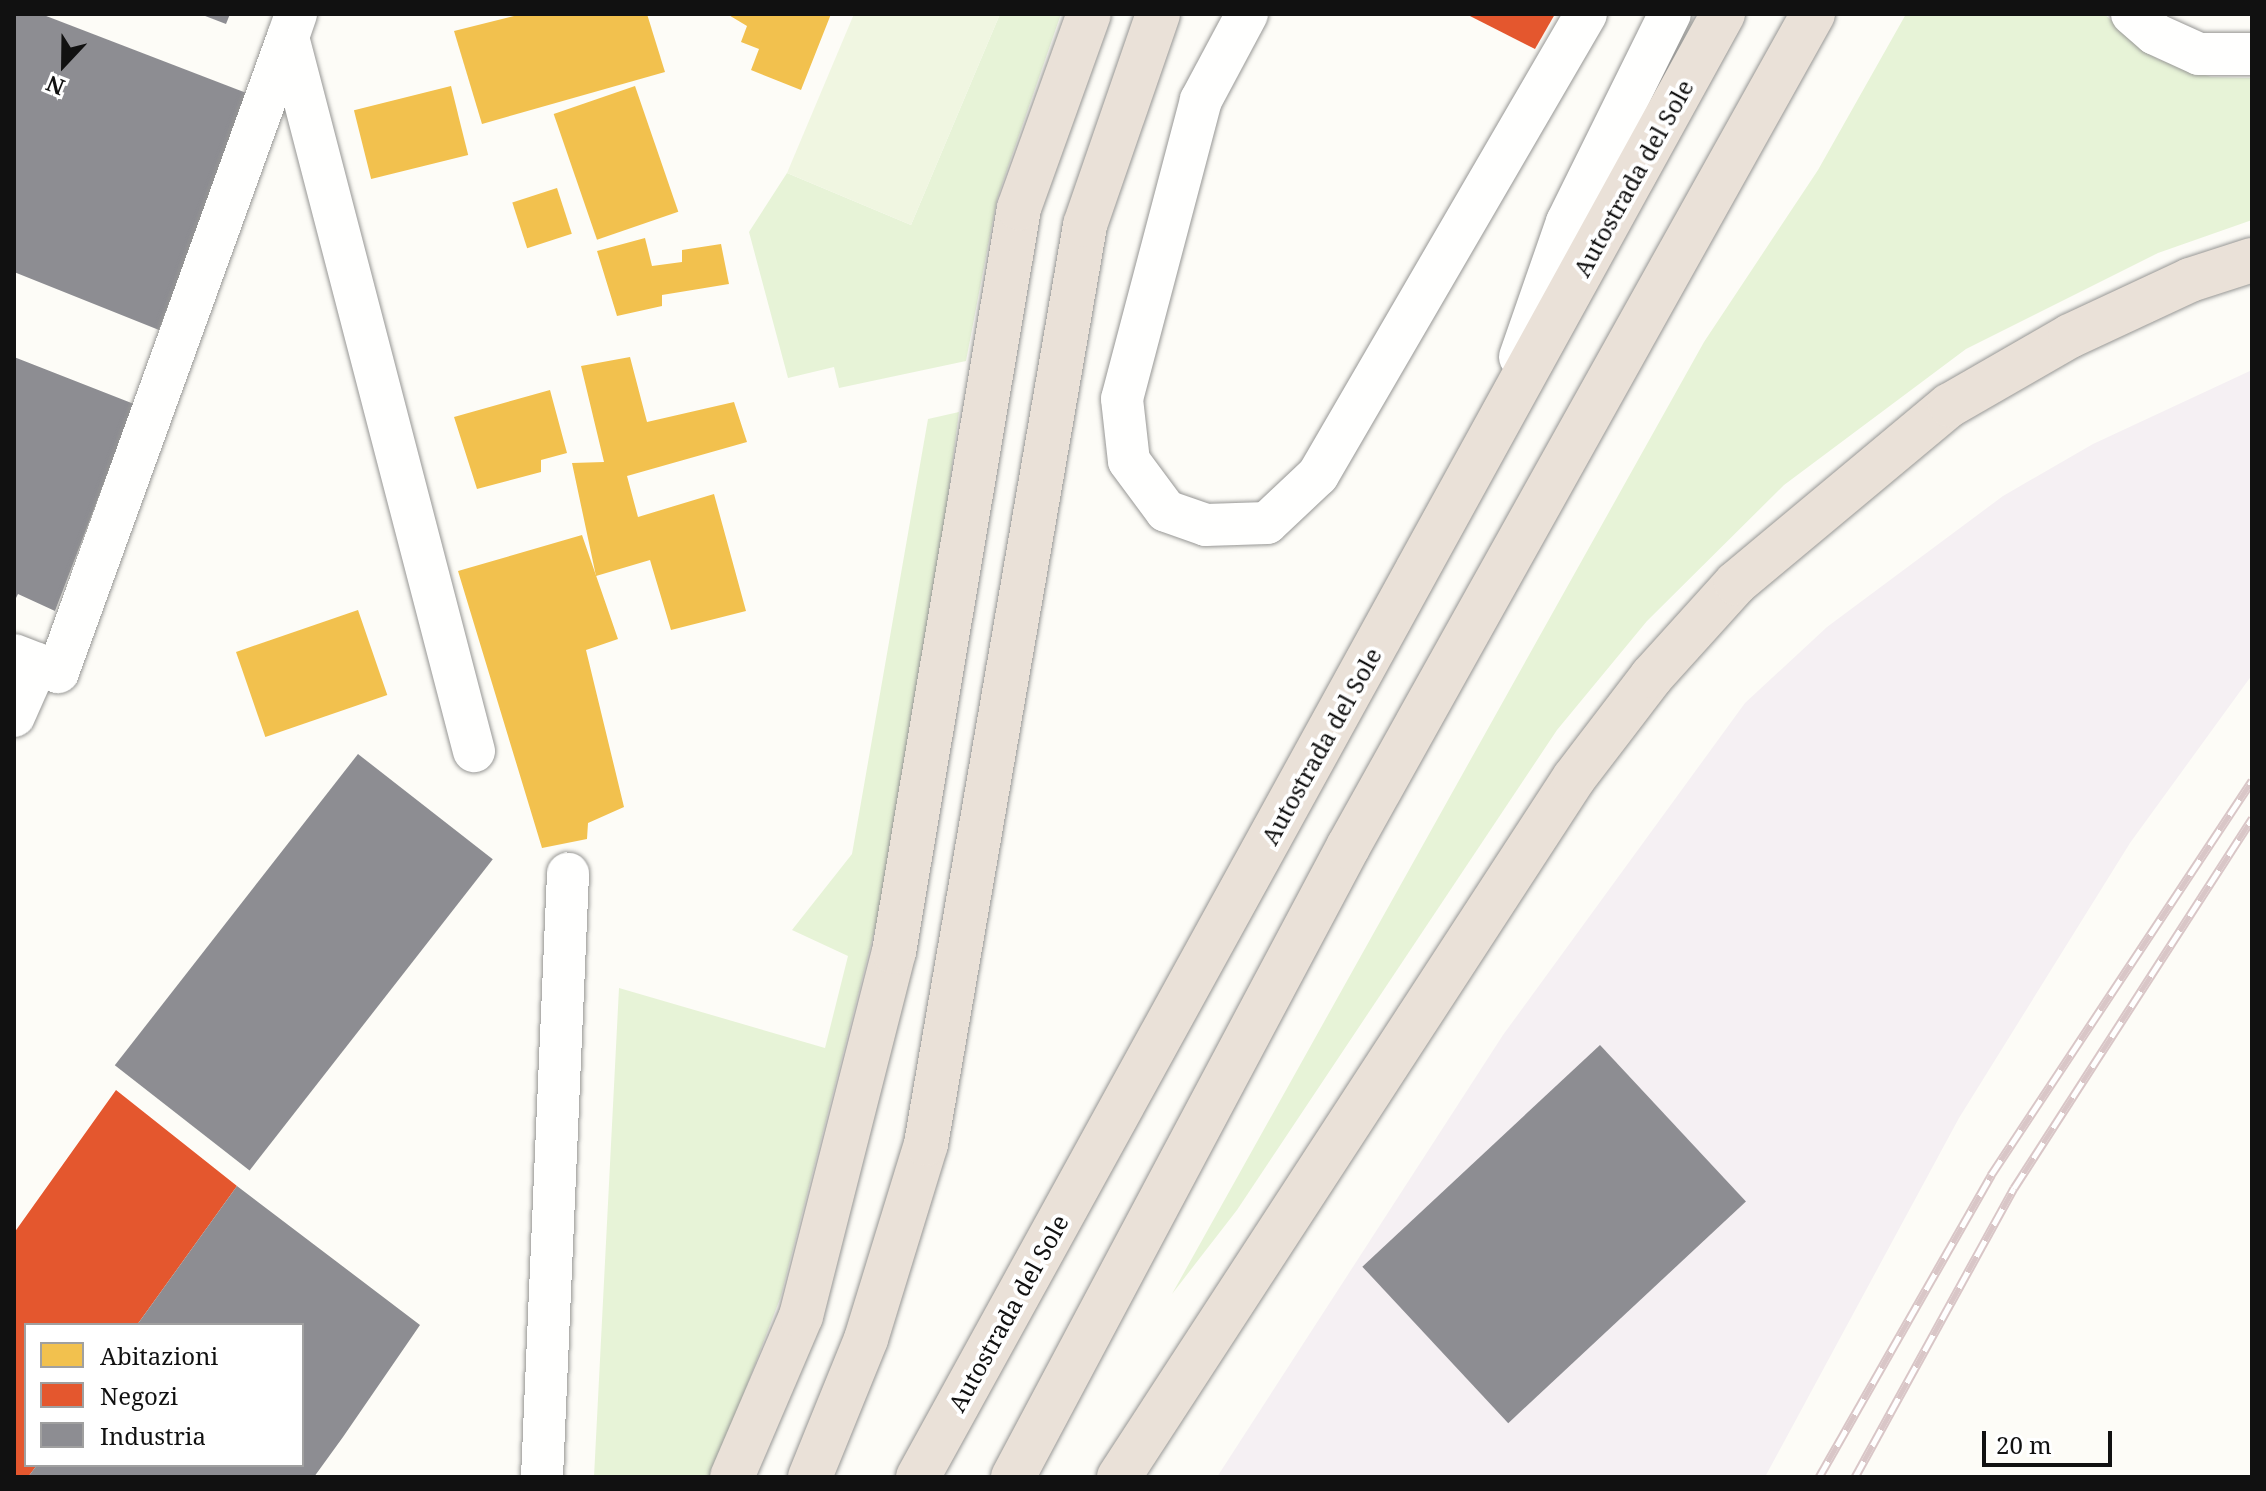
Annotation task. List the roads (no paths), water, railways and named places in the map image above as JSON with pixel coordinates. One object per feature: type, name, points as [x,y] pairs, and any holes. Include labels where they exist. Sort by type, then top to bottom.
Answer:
[{"type":"highway","points":[[732,1477],[801,1316],[894,952],[1019,208],[1089,14]]},
{"type":"highway","points":[[810,1477],[866,1339],[926,1144],[1085,225],[1158,14]]},
{"type":"highway","name":"Autostrada del Sole","points":[[918,1477],[1723,14]]},
{"type":"highway","points":[[1013,1477],[1348,847],[1813,14]]},
{"type":"highway","points":[[1119,1477],[1574,778],[1652,676],[1736,583],[1950,405],[2070,336],[2252,260]]},
{"type":"street","points":[[1247,14],[1201,100],[1122,399],[1129,461],[1166,511],[1206,525],[1267,523],[1318,475],[1586,14]]},
{"type":"street","points":[[1492,435],[1567,222],[1670,14]]},
{"type":"street","points":[[2132,14],[2155,34],[2199,54],[2252,54]]},
{"type":"street","points":[[14,716],[25,660],[58,672],[292,26]]},
{"type":"street","points":[[292,26],[474,751]]},
{"type":"street","points":[[542,1477],[568,874]]},
{"type":"railway","points":[[1819,1477],[1991,1175],[2252,781]]},
{"type":"railway","points":[[1855,1477],[2014,1188],[2252,818]]}]
